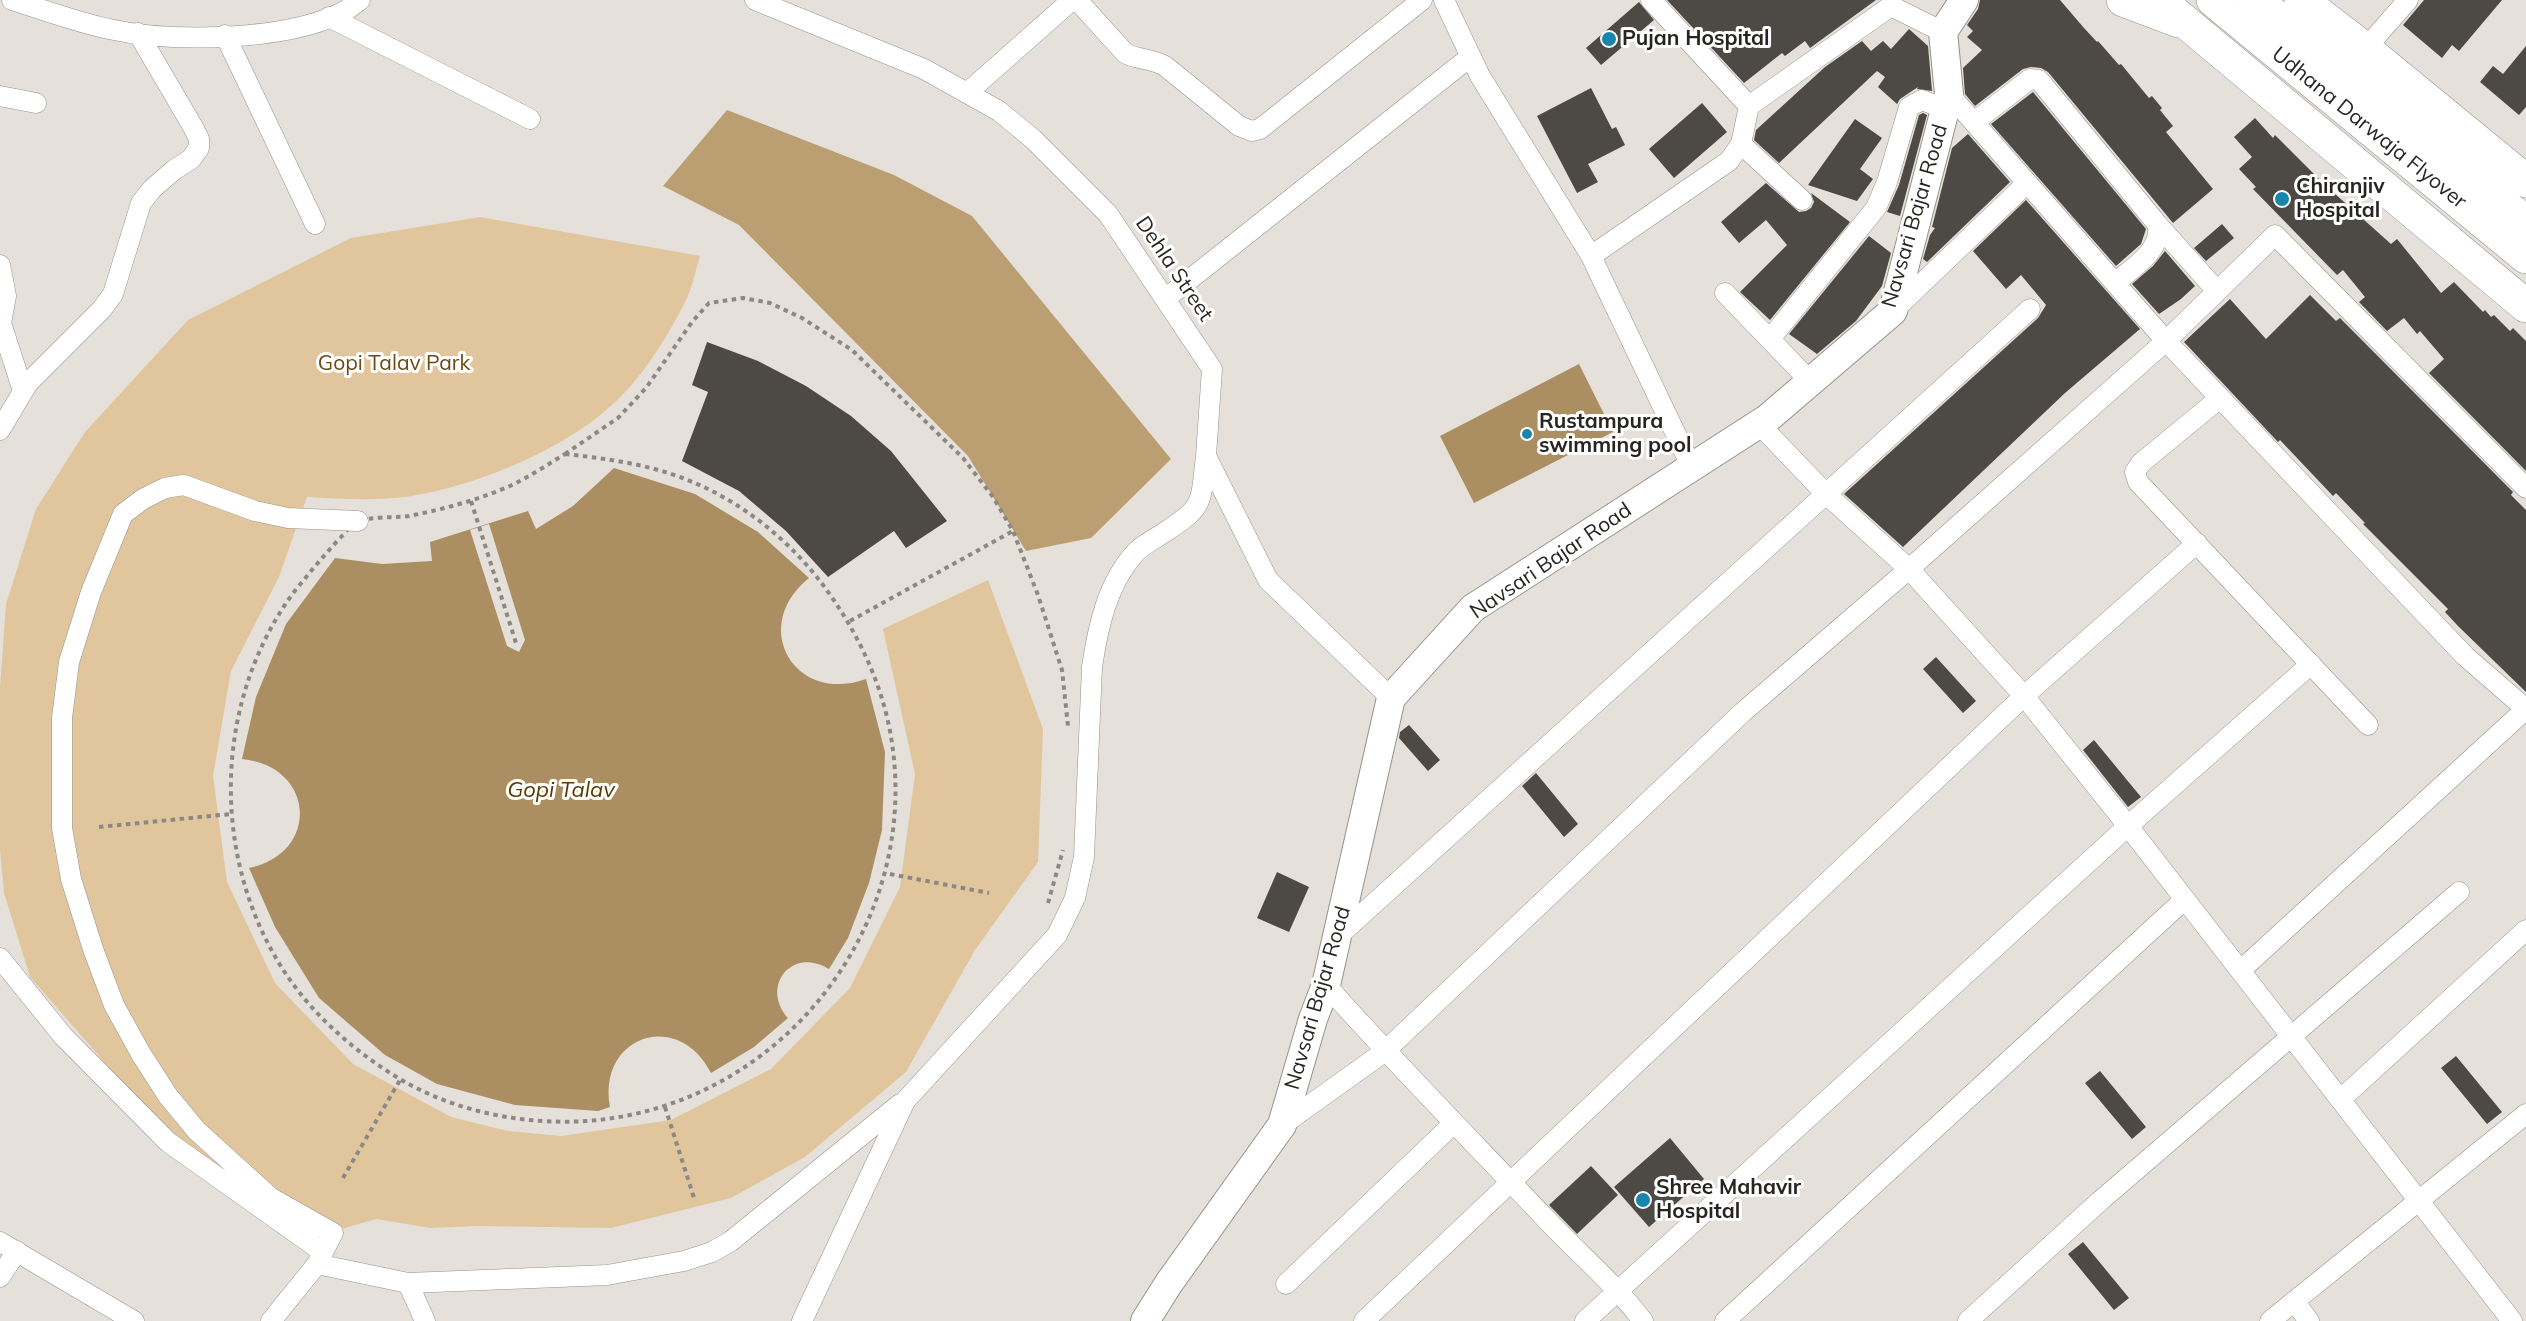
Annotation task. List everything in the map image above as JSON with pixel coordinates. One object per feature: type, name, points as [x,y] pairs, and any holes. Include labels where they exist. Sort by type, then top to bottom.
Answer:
[{"type":"highway","points":[[2123,0],[2187,23]]},
{"type":"highway","points":[[2159,0],[2526,306]]},
{"type":"highway","name":"Udhana Darwaja Flyover","points":[[2213,0],[2463,188],[2526,223]]},
{"type":"highway","name":"Udhana Darwaja Flyover","points":[[2256,0],[2463,188],[2526,257]]},
{"type":"highway","points":[[2301,0],[2365,49],[2526,181]]},
{"type":"main road","points":[[1943,32],[1964,0]]},
{"type":"main road","name":"Navsari Bajar Road","points":[[1145,1321],[1169,1283],[1282,1125],[1313,1019],[1326,985],[1391,698],[1473,608],[1760,424],[1893,311],[1947,102],[1943,32]]},
{"type":"street","points":[[12,0],[110,29],[198,37],[278,31],[343,13],[360,0]]},
{"type":"street","points":[[968,92],[1072,0]]},
{"type":"street","points":[[1077,0],[1125,53],[1132,57],[1153,59],[1165,66],[1239,126],[1252,131],[1260,129],[1422,0]]},
{"type":"street","points":[[1444,0],[1470,57],[1591,256],[1692,468]]},
{"type":"street","points":[[1651,0],[1749,106]]},
{"type":"street","points":[[2365,49],[2408,0]]},
{"type":"street","name":"Dehla Street","points":[[770,2],[924,69],[999,111],[1033,139],[1108,214],[1212,369],[1202,495],[1197,508],[1189,516],[1137,550],[1117,576],[1096,638],[1092,667],[1084,857],[1075,898],[1057,935],[905,1101]]},
{"type":"street","points":[[1591,256],[1729,161],[1741,144],[1749,106],[1881,5],[1891,6],[1943,32]]},
{"type":"street","points":[[329,17],[530,119]]},
{"type":"street","points":[[0,430],[23,391],[102,309],[113,294],[141,203],[152,189],[191,159],[199,148],[199,139],[193,127],[138,33]]},
{"type":"street","points":[[225,35],[315,224]]},
{"type":"street","points":[[1165,299],[1470,57]]},
{"type":"street","points":[[1974,122],[2030,79],[2039,80],[2158,225],[2217,291]]},
{"type":"street","points":[[0,96],[36,103]]},
{"type":"street","points":[[1770,339],[1876,208],[1887,182],[1909,107],[1922,100],[1947,102],[1974,122],[2166,341],[2465,656],[2526,709],[2241,970]]},
{"type":"street","points":[[1741,144],[1802,200]]},
{"type":"street","points":[[1893,311],[2027,183]]},
{"type":"street","points":[[2115,283],[2151,251],[2159,233],[2158,225]]},
{"type":"street","points":[[1282,1125],[1384,1052],[1743,712],[1909,569],[2166,341],[2275,235],[2526,488]]},
{"type":"street","points":[[0,265],[6,296],[2,338],[23,391]]},
{"type":"street","points":[[1725,293],[1810,381]]},
{"type":"street","points":[[1337,938],[2030,309]]},
{"type":"street","points":[[2220,398],[2141,463],[2136,472],[2138,482],[2368,725]]},
{"type":"street","points":[[1760,424],[1826,494],[1909,569],[2024,696],[2241,970],[2512,1321]]},
{"type":"street","points":[[1206,456],[1268,580],[1391,698]]},
{"type":"street","points":[[271,1321],[320,1258],[333,1233],[271,1198],[197,1131],[168,1096],[114,1005],[93,950],[71,879],[62,828],[60,782],[62,718],[69,662],[91,592],[123,514],[143,498],[165,488],[184,485],[255,512],[288,518],[358,521]]},
{"type":"street","points":[[1364,1321],[2024,696],[2197,543]]},
{"type":"street","points":[[1585,1321],[2128,826],[2311,664]]},
{"type":"street","points":[[1968,1321],[2100,1201],[2459,892]]},
{"type":"street","points":[[1725,1321],[2184,900]]},
{"type":"street","points":[[2341,1099],[2526,930]]},
{"type":"street","points":[[0,958],[63,1036],[168,1142],[320,1258],[408,1283],[607,1275],[684,1261],[712,1252],[731,1241],[905,1101]]},
{"type":"street","points":[[1326,985],[1384,1052],[1562,1236],[1619,1290],[1643,1321]]},
{"type":"street","points":[[802,1321],[905,1101]]},
{"type":"street","points":[[2270,1321],[2419,1199],[2525,1117]]},
{"type":"street","points":[[1286,1284],[1454,1123]]},
{"type":"street","points":[[0,1277],[8,1247],[134,1321]]},
{"type":"street","points":[[408,1283],[425,1321]]},
{"type":"street","points":[[2294,1301],[2309,1321]]},
{"type":"path","points":[[565,454],[633,462],[698,484],[758,519],[809,565],[850,621],[878,687],[890,733],[895,792],[889,852],[873,909],[847,962],[812,1010],[769,1051],[720,1084],[665,1107],[612,1119],[557,1123],[503,1117],[450,1103],[400,1080],[355,1049],[315,1011],[282,968],[257,920],[239,868],[231,814],[232,745],[248,678],[277,615],[318,560],[358,521],[406,516],[471,501],[513,484],[565,454],[618,418],[646,388],[692,322],[709,303],[742,298],[770,303],[802,318],[852,350],[963,458],[993,497],[1013,531],[1038,595],[1062,670],[1068,732]]},
{"type":"path","points":[[471,501],[516,643]]},
{"type":"path","points":[[850,621],[1013,531]]},
{"type":"path","points":[[99,827],[231,814]]},
{"type":"path","points":[[1048,906],[1063,849]]},
{"type":"path","points":[[890,874],[989,893]]},
{"type":"path","points":[[343,1178],[400,1080]]},
{"type":"path","points":[[665,1107],[695,1202]]},
{"type":"green space","name":"Gopi Talav Park","points":[[480,217],[700,256],[687,299],[642,372],[606,411],[555,445],[498,472],[469,482],[412,496],[386,499],[307,497],[279,577],[231,671],[213,776],[227,882],[275,983],[353,1064],[451,1117],[508,1131],[561,1136],[671,1120],[771,1069],[850,988],[900,887],[915,774],[883,629],[988,580],[1043,729],[1038,862],[975,950],[906,1072],[805,1157],[731,1198],[611,1228],[479,1226],[430,1228],[376,1219],[307,1239],[161,1127],[30,977],[4,893],[0,849],[0,688],[6,604],[36,509],[85,432],[188,320],[351,238]]},
{"type":"shaded area","points":[[727,110],[894,175],[972,216],[1171,459],[1091,538],[1026,551],[968,456],[739,225],[663,186]]},
{"type":"water","name":"Rustampura swimming pool","points":[[1579,364],[1613,432],[1474,503],[1440,436]]},
{"type":"water","name":"Gopi Talav","points":[[614,468],[695,494],[758,532],[809,578],[791,597],[782,618],[782,638],[788,656],[801,671],[818,681],[840,684],[866,679],[885,752],[882,830],[869,883],[848,938],[829,969],[815,963],[803,962],[792,966],[784,973],[779,982],[777,994],[780,1006],[788,1018],[754,1047],[711,1073],[697,1053],[679,1041],[661,1036],[643,1039],[628,1048],[616,1063],[609,1082],[610,1107],[598,1111],[515,1105],[437,1084],[385,1055],[319,998],[275,927],[249,868],[272,859],[289,846],[298,829],[300,810],[295,793],[284,777],[266,765],[242,759],[256,697],[286,624],[335,558],[382,564],[432,561],[430,542],[528,511],[536,529],[573,506]]},
{"type":"pier","points":[[489,524],[525,640],[519,652],[507,646],[470,530]]},
{"type":"building","points":[[1667,0],[1876,0],[1810,48],[1805,41],[1785,56],[1782,53],[1744,83]]},
{"type":"building","points":[[1980,0],[2060,0],[2097,42],[2119,65],[2121,64],[2149,98],[2152,96],[2162,108],[2160,110],[2173,126],[2166,132],[2213,189],[2173,223],[2048,72],[2041,68],[2023,69],[1975,106],[1965,94],[1963,68],[1982,50],[1967,37],[1973,31],[1967,25],[1978,9]]},
{"type":"building","points":[[2424,0],[2502,0],[2459,51],[2452,45],[2442,58],[2403,25]]},
{"type":"building","points":[[1639,2],[1654,20],[1601,65],[1586,48]]},
{"type":"building","points":[[1909,29],[1928,46],[1932,91],[1917,89],[1918,87],[1900,99],[1897,104],[1878,87],[1885,77],[1877,71],[1779,163],[1754,140],[1756,130],[1825,67],[1862,41],[1871,51],[1883,41],[1891,49]]},
{"type":"building","points":[[2526,46],[2526,107],[2519,115],[2480,82],[2493,66],[2503,74]]},
{"type":"building","points":[[1591,88],[1612,129],[1616,127],[1625,145],[1588,164],[1598,182],[1577,193],[1537,116]]},
{"type":"building","points":[[2033,92],[2146,229],[2141,244],[2116,266],[1991,124]]},
{"type":"building","points":[[1702,103],[1727,132],[1674,178],[1649,149]]},
{"type":"building","points":[[1923,113],[1927,115],[1900,216],[1887,212],[1899,185],[1919,115]]},
{"type":"building","points":[[2255,118],[2273,138],[2275,135],[2324,184],[2391,244],[2397,239],[2441,293],[2454,282],[2483,312],[2485,310],[2491,317],[2494,315],[2510,331],[2513,328],[2526,341],[2526,471],[2429,373],[2444,359],[2420,331],[2417,334],[2404,318],[2387,331],[2359,302],[2365,297],[2343,270],[2337,275],[2253,189],[2256,187],[2239,169],[2252,157],[2234,137]]},
{"type":"building","points":[[1855,119],[1882,138],[1860,169],[1873,179],[1857,201],[1808,185]]},
{"type":"building","points":[[1968,134],[2010,182],[1927,262],[1923,259],[1930,235],[1935,228],[1932,227],[1952,148]]},
{"type":"building","points":[[1766,183],[1799,212],[1811,208],[1814,202],[1811,193],[1850,222],[1770,320],[1740,292],[1787,245],[1766,220],[1739,243],[1721,222]]},
{"type":"building","points":[[2026,200],[2140,329],[2065,393],[1903,547],[1844,494],[2038,318],[2046,305],[2021,275],[2006,289],[1973,251]]},
{"type":"building","points":[[2222,224],[2234,238],[2206,261],[2194,248]]},
{"type":"building","points":[[1869,236],[1891,253],[1882,286],[1856,321],[1817,354],[1789,334]]},
{"type":"building","points":[[2165,251],[2195,286],[2159,314],[2132,284],[2153,266]]},
{"type":"building","points":[[2310,295],[2336,321],[2340,318],[2513,492],[2511,495],[2526,510],[2526,692],[2458,626],[2445,612],[2448,609],[2363,524],[2365,523],[2336,493],[2333,496],[2280,440],[2278,442],[2184,342],[2230,299],[2266,339]]},
{"type":"building","points":[[707,342],[758,361],[806,386],[851,416],[891,451],[947,521],[906,548],[894,531],[828,577],[786,531],[739,491],[682,461],[708,392],[692,385]]},
{"type":"building","points":[[1936,657],[1976,701],[1963,713],[1923,669]]},
{"type":"building","points":[[1409,725],[1440,760],[1428,771],[1399,738],[1400,732]]},
{"type":"building","points":[[2094,740],[2141,797],[2128,807],[2083,750]]},
{"type":"building","points":[[1536,773],[1578,824],[1564,837],[1522,786]]},
{"type":"building","points":[[1277,872],[1309,887],[1289,932],[1257,918]]},
{"type":"building","points":[[2456,1056],[2502,1112],[2487,1124],[2441,1068]]},
{"type":"building","points":[[2100,1071],[2146,1127],[2132,1139],[2085,1083]]},
{"type":"building","points":[[1670,1138],[1704,1179],[1649,1227],[1614,1187]]},
{"type":"building","points":[[1591,1166],[1618,1195],[1577,1234],[1549,1205]]},
{"type":"building","points":[[2083,1242],[2129,1298],[2114,1310],[2068,1254]]},
{"type":"place","name":"Pujan Hospital","points":[[1609,39]]},
{"type":"place","name":"Chiranjiv Hospital","points":[[2282,199]]},
{"type":"place","name":"Rustampura swimming pool","points":[[1527,434]]},
{"type":"place","name":"Shree Mahavir Hospital","points":[[1643,1200]]}]
